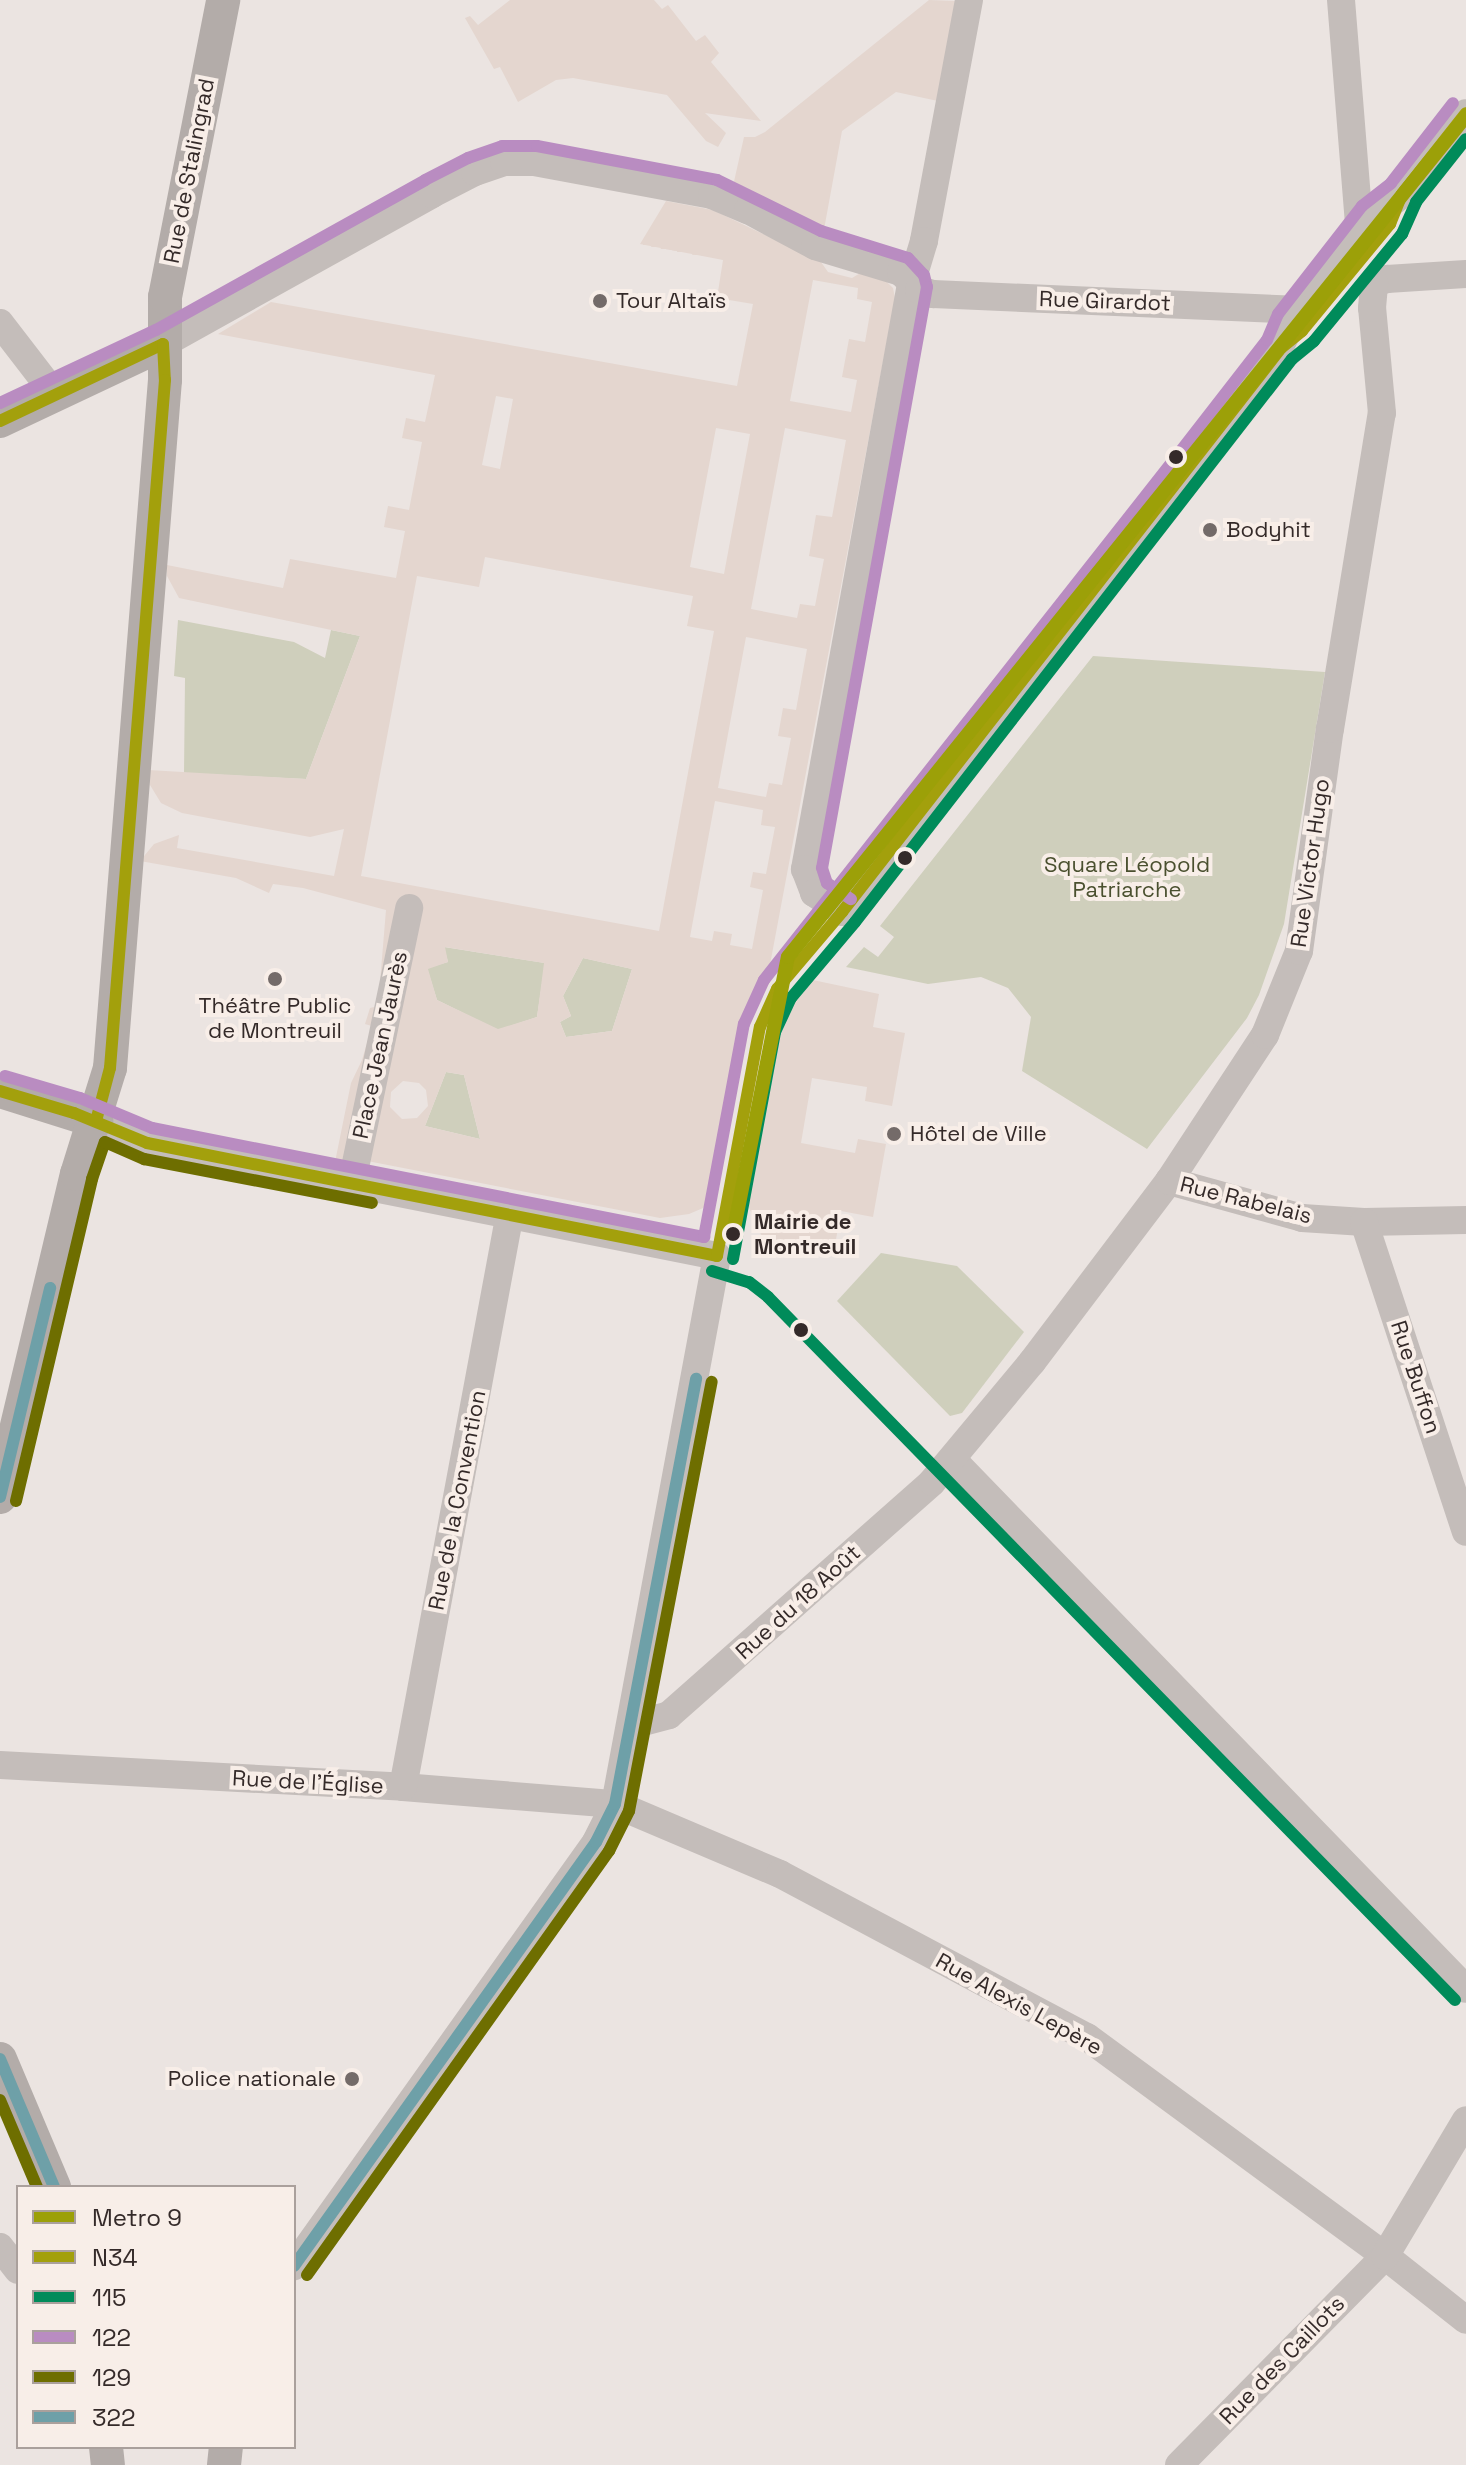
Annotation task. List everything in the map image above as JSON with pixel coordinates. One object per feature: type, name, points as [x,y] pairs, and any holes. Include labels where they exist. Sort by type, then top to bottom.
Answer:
[{"type":"main road","name":"Rue de Stalingrad","points":[[0,1497],[77,1174],[110,1068],[165,380],[165,297],[223,0]]},
{"type":"main road","points":[[0,421],[57,397],[163,344]]},
{"type":"main road","points":[[0,1091],[96,1121]]},
{"type":"main road","points":[[0,2059],[53,2185]]},
{"type":"street","points":[[969,0],[924,241],[911,284],[805,869],[814,893],[842,912],[1281,348],[1365,275],[1402,194]]},
{"type":"street","points":[[1341,0],[1360,236]]},
{"type":"street","points":[[1281,348],[1291,324],[1375,216],[1402,194],[1466,113]]},
{"type":"street","name":"Rue Girardot","points":[[163,344],[432,194],[475,172],[504,162],[534,162],[712,195],[748,210],[815,246],[901,272],[911,284],[933,294],[1302,310]]},
{"type":"street","points":[[1365,275],[1387,279],[1466,274]]},
{"type":"street","name":"Rue Victor Hugo","points":[[952,1459],[1032,1362],[1169,1181],[1265,1035],[1299,951],[1330,729],[1382,413],[1372,308],[1365,275]]},
{"type":"street","points":[[0,323],[57,397]]},
{"type":"street","name":"Place Jean Jaurès","points":[[352,1182],[409,908]]},
{"type":"street","points":[[96,1121],[119,1134],[147,1143],[717,1256],[615,1804],[596,1842],[296,2263]]},
{"type":"street","name":"Rue Rabelais","points":[[1169,1181],[1302,1218],[1364,1222],[1466,1220]]},
{"type":"street","name":"Rue de la Convention","points":[[403,1787],[510,1213]]},
{"type":"street","name":"Rue Buffon","points":[[1364,1222],[1466,1532]]},
{"type":"street","points":[[952,1459],[1466,1989]]},
{"type":"street","name":"Rue du 18 Août","points":[[632,1725],[669,1715],[932,1482],[952,1459]]},
{"type":"street","name":"Rue de l'Église","points":[[0,1765],[403,1787],[615,1804]]},
{"type":"street","name":"Rue Alexis Lepère","points":[[615,1804],[780,1874],[1087,2037],[1385,2256],[1466,2320]]},
{"type":"street","points":[[1385,2256],[1466,2120]]},
{"type":"street","points":[[0,2247],[16,2267]]},
{"type":"street","name":"Rue des Caillots","points":[[1179,2465],[1385,2256]]},
{"type":"green space","points":[[178,620],[294,642],[325,658],[331,630],[360,636],[306,779],[184,773],[185,678],[174,676]]},
{"type":"green space","name":"Square Léopold Patriarche","points":[[1093,656],[1325,672],[1284,924],[1259,995],[1247,1018],[1147,1149],[1022,1071],[1031,1017],[1008,988],[981,977],[928,984],[846,967],[864,947],[878,957],[894,937],[880,926]]},
{"type":"green space","points":[[444,947],[545,963],[537,1017],[498,1030],[437,1000],[427,968],[448,962]]},
{"type":"green space","points":[[583,958],[632,969],[612,1031],[566,1037],[560,1022],[571,1016],[563,996]]},
{"type":"green space","points":[[446,1072],[464,1075],[480,1139],[425,1126]]},
{"type":"green space","points":[[881,1253],[957,1266],[1024,1332],[962,1413],[950,1416],[837,1301]]},
{"type":"shaded area","points":[[510,0],[654,0],[662,9],[668,5],[696,41],[705,35],[719,53],[711,62],[761,121],[705,113],[726,133],[718,147],[706,141],[667,95],[573,78],[556,80],[518,102],[500,67],[494,69],[465,18],[470,16],[478,25]]},
{"type":"shaded area","points":[[929,0],[955,1],[938,101],[896,92],[842,131],[823,235],[733,186],[744,137],[755,137],[765,132]]},
{"type":"shaded area","points":[[666,201],[713,210],[821,262],[828,272],[852,278],[862,272],[883,278],[893,288],[895,298],[769,970],[749,1021],[713,1195],[703,1208],[689,1214],[660,1218],[357,1159],[334,1167],[351,1083],[372,1026],[365,1024],[370,1008],[378,1006],[386,910],[303,888],[273,884],[269,893],[236,878],[140,861],[154,844],[179,835],[177,848],[334,876],[344,829],[310,837],[182,813],[161,803],[150,785],[148,770],[306,779],[360,636],[179,598],[167,576],[167,565],[283,588],[290,559],[396,578],[405,531],[384,527],[388,506],[409,510],[422,442],[402,438],[406,418],[425,422],[435,375],[218,334],[271,302],[737,386],[753,304],[717,298],[723,260],[640,244]],"holes":[[[813,280],[858,288],[857,299],[872,302],[865,342],[849,339],[842,377],[857,380],[851,412],[790,401]],[[496,396],[513,399],[500,469],[482,465]],[[716,428],[750,434],[724,574],[690,567]],[[785,428],[846,440],[832,517],[816,515],[809,556],[824,559],[815,606],[800,604],[797,618],[751,609]],[[485,557],[693,596],[687,626],[714,631],[659,931],[361,876],[417,576],[479,587]],[[746,637],[807,649],[796,710],[783,708],[778,736],[791,738],[782,785],[769,783],[766,797],[718,788]],[[715,801],[763,810],[761,825],[775,827],[766,874],[753,872],[750,887],[763,890],[752,949],[730,945],[732,934],[714,931],[712,941],[690,937]],[[445,947],[544,963],[537,1017],[498,1029],[437,1000],[428,969],[448,962]],[[583,958],[632,969],[612,1031],[566,1037],[560,1022],[571,1016],[563,996]],[[446,1072],[464,1075],[480,1139],[425,1126]],[[403,1081],[419,1083],[426,1090],[428,1106],[417,1118],[402,1119],[390,1107],[391,1092]]]},
{"type":"shaded area","points":[[808,979],[879,994],[873,1027],[905,1033],[892,1106],[865,1101],[867,1087],[812,1078],[801,1143],[855,1153],[858,1139],[886,1144],[873,1217],[841,1211],[835,1245],[818,1242],[814,1256],[796,1253],[770,1255],[748,1205],[748,1186],[778,1021]]},
{"type":"metro line","name":"9","points":[[733,1234],[788,957],[1466,116]]},
{"type":"transit line","name":"122","points":[[5,1076],[80,1098],[152,1128],[704,1237],[744,1024],[764,980],[1267,340],[1278,314],[1362,206],[1391,183],[1453,103]]},
{"type":"transit line","name":"N34","points":[[717,1256],[760,1027],[777,989],[842,912],[1281,348],[1302,331],[1390,224],[1402,194],[1466,113]]},
{"type":"transit line","name":"115","points":[[733,1259],[775,1032],[791,998],[855,922],[1292,359],[1314,341],[1402,234],[1416,202],[1466,139]]},
{"type":"transit line","name":"122","points":[[0,403],[156,330],[425,180],[468,158],[502,146],[537,146],[717,180],[821,231],[908,258],[924,275],[927,287],[822,868],[827,883],[851,899]]},
{"type":"transit line","name":"N34","points":[[0,421],[163,344],[165,380],[110,1068],[96,1121]]},
{"type":"transit line","name":"N34","points":[[0,1091],[74,1113],[147,1143],[717,1256]]},
{"type":"transit line","name":"129","points":[[16,1501],[92,1179],[105,1142],[144,1159],[372,1203]]},
{"type":"transit line","name":"115","points":[[712,1271],[749,1282],[768,1297],[1455,2000]]},
{"type":"transit line","name":"322","points":[[0,1497],[50,1288]]},
{"type":"transit line","name":"322","points":[[296,2263],[596,1842],[615,1804],[696,1379]]},
{"type":"transit line","name":"129","points":[[307,2275],[609,1851],[629,1811],[712,1382]]},
{"type":"transit line","name":"322","points":[[0,2059],[53,2185]]},
{"type":"transit line","name":"129","points":[[0,2100],[36,2185]]},
{"type":"place","name":"Tour Altaïs","points":[[600,301]]},
{"type":"place","name":"Bodyhit","points":[[1210,530]]},
{"type":"place","name":"Théâtre Public de Montreuil","points":[[275,979]]},
{"type":"place","name":"Hôtel de Ville","points":[[894,1134]]},
{"type":"place","name":"Mairie de Montreuil","points":[[733,1234]]},
{"type":"place","name":"Police nationale","points":[[352,2079]]}]
